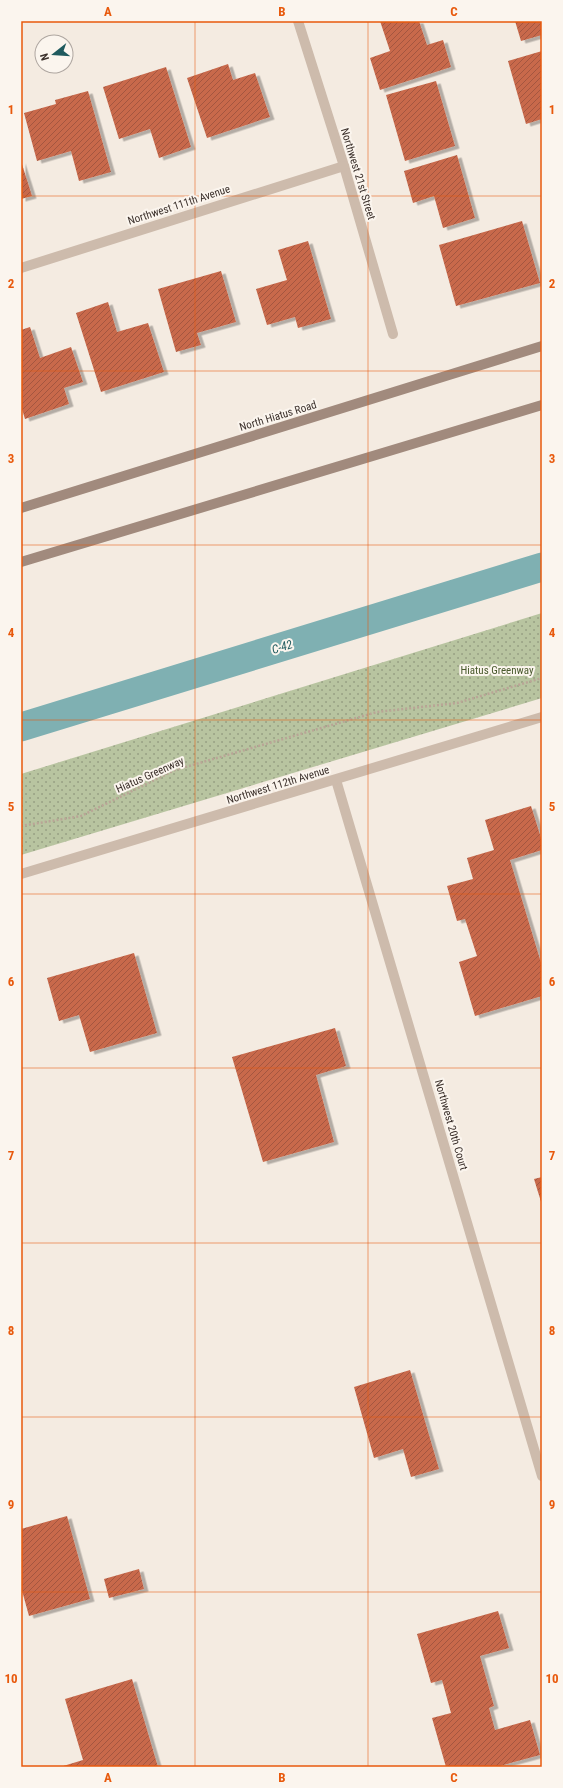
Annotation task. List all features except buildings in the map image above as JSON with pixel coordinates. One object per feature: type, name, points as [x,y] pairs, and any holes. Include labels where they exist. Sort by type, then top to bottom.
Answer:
[{"type":"main road","name":"North Hiatus Road","points":[[21,508],[542,346]]},
{"type":"main road","points":[[21,562],[542,405]]},
{"type":"street","name":"Northwest 21st Street","points":[[298,21],[344,166],[392,334]]},
{"type":"street","name":"Northwest 111th Avenue","points":[[21,268],[344,166]]},
{"type":"street","name":"Northwest 112th Avenue","points":[[21,874],[542,717]]},
{"type":"street","name":"Northwest 20th Court","points":[[336,780],[542,1476]]},
{"type":"path","name":"Hiatus Greenway","points":[[21,826],[81,816],[176,770],[377,712],[457,704],[542,678]]},
{"type":"green space","name":"Hiatus Greenway","points":[[542,613],[542,698],[21,855],[21,774]]},
{"type":"waterway","name":"C-42","points":[[21,727],[542,567]]}]
